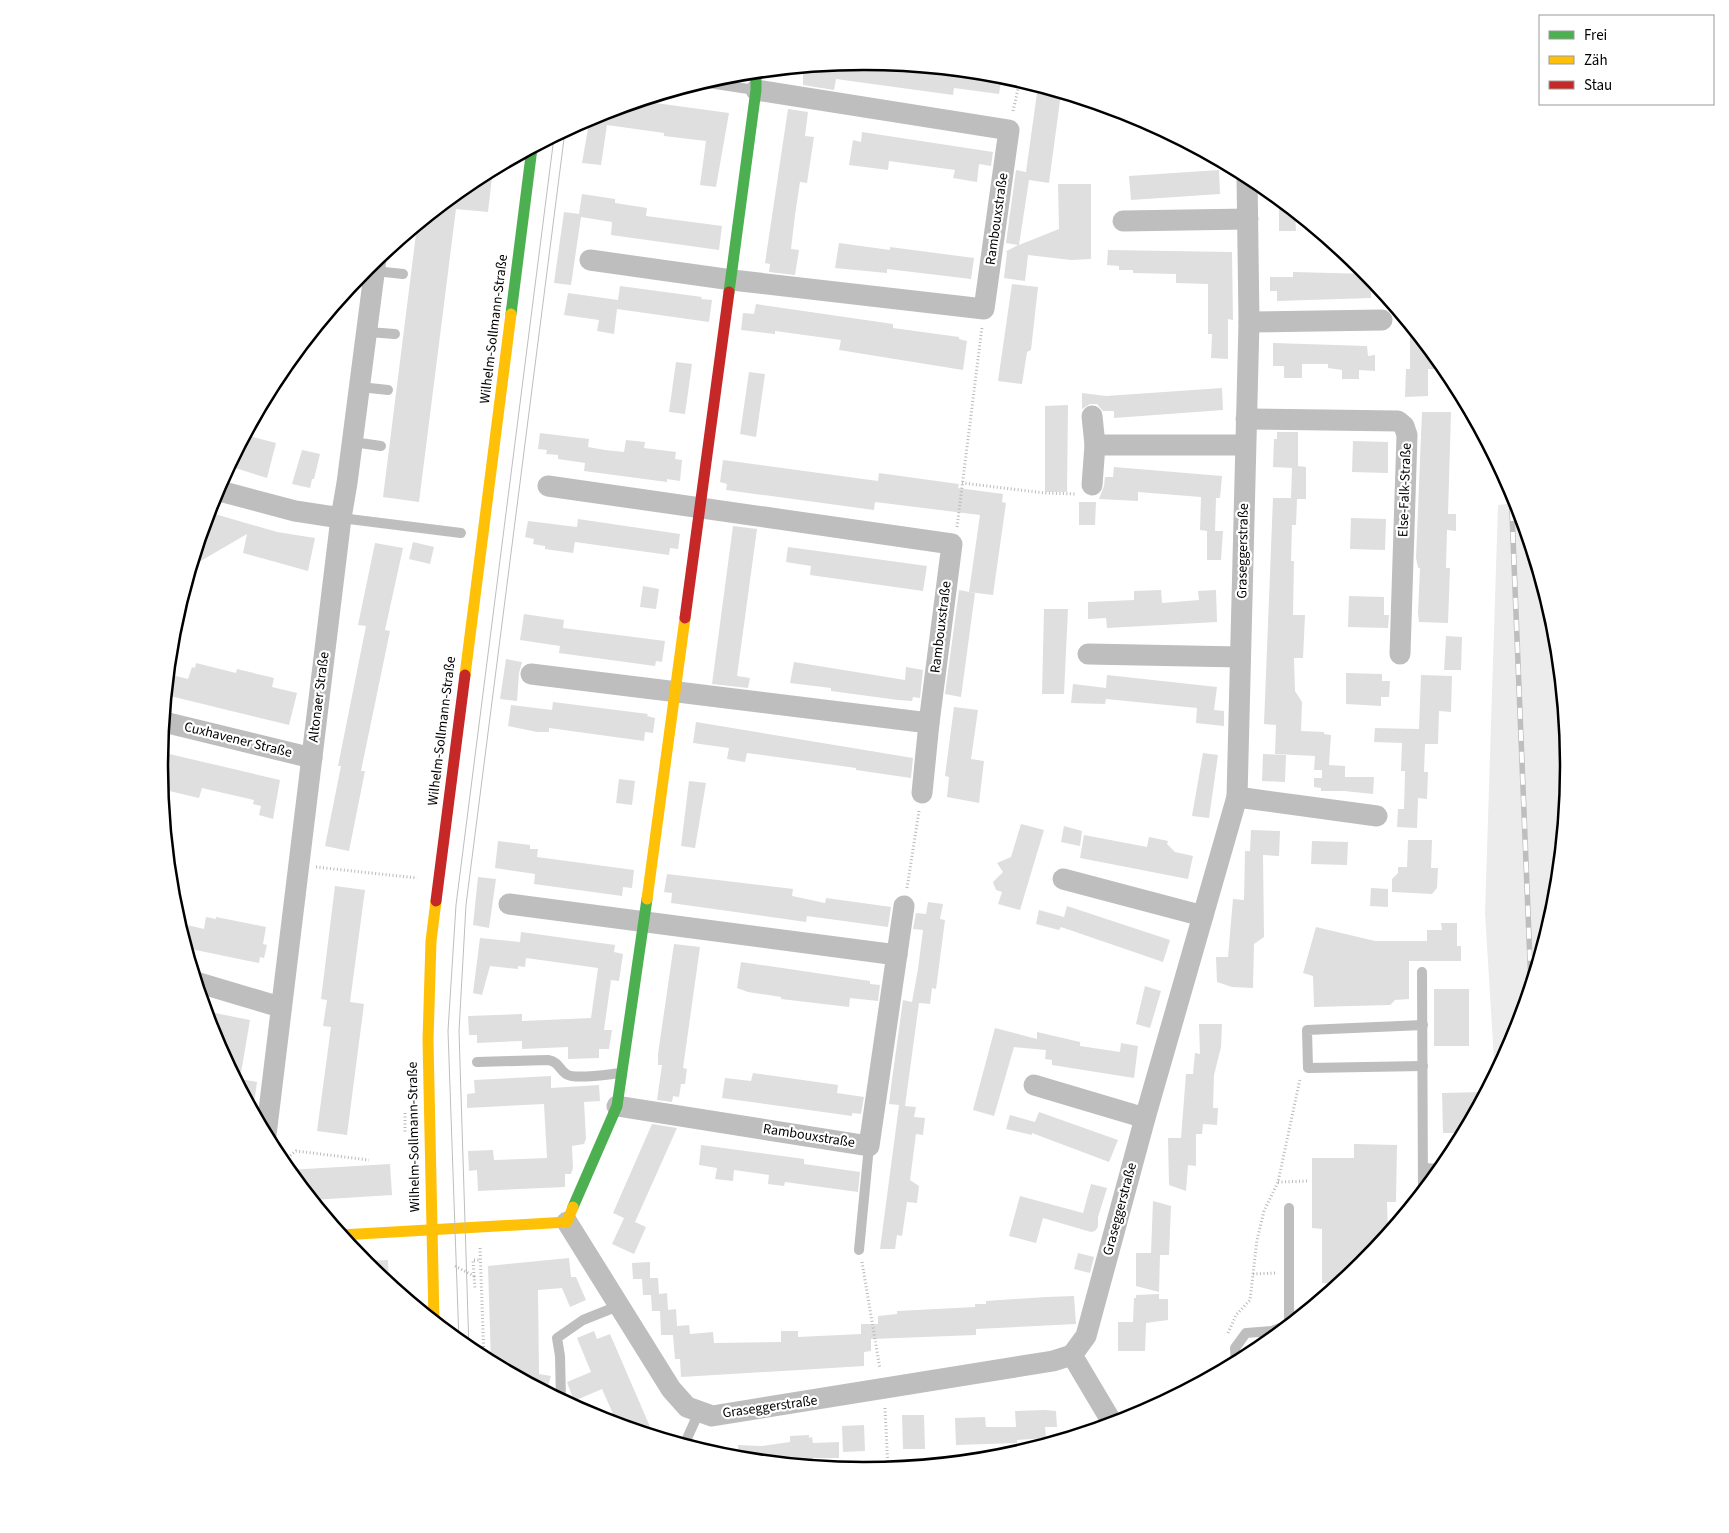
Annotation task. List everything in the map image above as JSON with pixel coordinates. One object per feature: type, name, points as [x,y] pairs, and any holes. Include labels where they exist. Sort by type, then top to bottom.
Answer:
[{"type":"street","points":[[349,1235],[567,1222],[617,1106],[732,280],[756,81],[1009,130]]},
{"type":"street","name":"Rambouxstraße","points":[[984,309],[1009,130]]},
{"type":"street","name":"Wilhelm-Sollmann-Straße","points":[[434,1314],[428,1040],[431,941],[531,155]]},
{"type":"street","name":"Graseggerstraße","points":[[567,1222],[671,1390],[687,1407],[712,1416],[884,1390],[1053,1361],[1072,1354],[1086,1336],[1145,1118],[1237,798],[1249,322],[1247,185]]},
{"type":"street","points":[[1123,221],[1248,219]]},
{"type":"street","points":[[590,260],[732,280],[984,309]]},
{"type":"street","name":"Altonaer Straße","points":[[267,1125],[341,518],[368,332],[374,272]]},
{"type":"street","points":[[1249,322],[1382,320]]},
{"type":"street","points":[[1092,416],[1095,445],[1092,485]]},
{"type":"street","name":"Else-Falk-Straße","points":[[1246,419],[1398,421],[1404,426],[1407,435],[1400,654]]},
{"type":"street","points":[[1095,445],[1245,445]]},
{"type":"street","points":[[548,486],[701,506],[952,544]]},
{"type":"street","points":[[225,492],[295,511],[341,518]]},
{"type":"street","name":"Rambouxstraße","points":[[922,793],[952,544]]},
{"type":"street","points":[[1088,654],[1240,657]]},
{"type":"street","points":[[531,674],[929,723]]},
{"type":"street","name":"Cuxhavener Straße","points":[[169,723],[312,758]]},
{"type":"street","points":[[1237,798],[1377,816]]},
{"type":"street","points":[[1063,879],[1203,916]]},
{"type":"street","points":[[509,904],[897,955]]},
{"type":"street","name":"Rambouxstraße","points":[[617,1106],[869,1146],[904,906]]},
{"type":"street","points":[[203,984],[280,1007]]},
{"type":"street","points":[[1034,1085],[1145,1118]]},
{"type":"street","points":[[1072,1354],[1109,1418]]},
{"type":"lane","points":[[740,81],[756,81]]},
{"type":"lane","points":[[380,267],[403,274]]},
{"type":"lane","points":[[368,332],[395,334]]},
{"type":"lane","points":[[360,386],[388,390]]},
{"type":"lane","points":[[353,442],[381,446]]},
{"type":"lane","points":[[341,518],[461,533]]},
{"type":"lane","points":[[1422,972],[1423,1183]]},
{"type":"lane","points":[[1423,1026],[1307,1030],[1308,1068],[1423,1066]]},
{"type":"lane","points":[[477,1062],[548,1060],[556,1061],[566,1074],[573,1076],[622,1073]]},
{"type":"lane","points":[[859,1250],[869,1146]]},
{"type":"lane","points":[[1423,1168],[1433,1169]]},
{"type":"lane","points":[[1289,1208],[1290,1318]]},
{"type":"lane","points":[[561,1393],[560,1356],[557,1338],[583,1320],[618,1306]]},
{"type":"lane","points":[[1236,1355],[1236,1348],[1246,1333],[1272,1331]]},
{"type":"lane","points":[[686,1440],[699,1412]]},
{"type":"path","points":[[1009,130],[1018,87]]},
{"type":"path","points":[[952,544],[958,526],[984,309]]},
{"type":"path","points":[[962,483],[1045,493],[1078,494],[1092,485]]},
{"type":"path","points":[[904,906],[922,793]]},
{"type":"path","points":[[298,865],[417,878]]},
{"type":"path","points":[[1227,1339],[1228,1330],[1236,1315],[1250,1300],[1264,1211],[1278,1182],[1298,1082],[1308,1068]]},
{"type":"path","points":[[288,1157],[296,1151],[369,1160]]},
{"type":"path","points":[[1278,1182],[1309,1181]]},
{"type":"path","points":[[478,1228],[484,1350]]},
{"type":"path","points":[[859,1250],[884,1390],[888,1462]]},
{"type":"path","points":[[1253,1274],[1289,1272]]},
{"type":"path","points":[[474,1276],[475,1289]]},
{"type":"shaded area","points":[[1509,504],[1524,543],[1548,631],[1560,721],[1561,766],[1560,812],[1548,902],[1524,990],[1494,1063],[1485,913],[1498,505]]},
{"type":"building","points":[[864,70],[910,71],[1001,83],[999,94],[954,88],[953,95],[836,79],[834,90],[803,85],[803,73]]},
{"type":"building","points":[[1037,92],[1060,99],[1049,183],[1029,180],[1019,245],[1059,229],[1058,184],[1091,184],[1091,259],[1071,260],[1028,255],[1025,281],[1004,278],[1007,252],[1005,252],[1018,245],[1006,243],[1016,170],[1026,172]]},
{"type":"building","points":[[655,103],[729,113],[716,187],[700,185],[706,141],[664,136],[664,133],[607,125],[601,165],[582,163],[588,127],[641,107]]},
{"type":"building","points":[[788,109],[808,112],[805,136],[814,137],[807,183],[800,182],[795,215],[791,249],[799,250],[795,275],[769,272],[770,264],[765,263]]},
{"type":"building","points":[[862,132],[993,152],[991,166],[979,164],[977,182],[953,178],[955,170],[889,161],[888,170],[849,165],[853,140],[861,142]]},
{"type":"building","points":[[1219,170],[1220,194],[1131,200],[1129,176]]},
{"type":"building","points":[[492,178],[488,212],[456,209],[419,502],[383,497],[416,234],[440,214]]},
{"type":"building","points":[[582,194],[615,199],[615,203],[647,208],[646,216],[722,226],[719,250],[611,235],[612,222],[581,217],[571,285],[554,283],[564,212],[579,214]]},
{"type":"building","points":[[1279,207],[1295,219],[1296,231],[1279,231]]},
{"type":"building","points":[[839,243],[890,250],[890,247],[974,258],[971,279],[887,269],[887,273],[835,268]]},
{"type":"building","points":[[1108,250],[1232,252],[1233,320],[1228,319],[1228,359],[1211,358],[1212,334],[1208,334],[1208,284],[1176,283],[1176,274],[1133,273],[1133,270],[1119,270],[1119,266],[1107,265]]},
{"type":"building","points":[[1293,272],[1357,274],[1371,289],[1371,298],[1277,301],[1277,291],[1270,291],[1270,277],[1293,277]]},
{"type":"building","points":[[1012,284],[1038,287],[1031,350],[1027,352],[1022,384],[998,381]]},
{"type":"building","points":[[620,286],[712,300],[709,322],[617,309],[614,334],[597,331],[599,320],[564,315],[568,293],[618,300]]},
{"type":"building","points":[[756,304],[893,324],[893,328],[959,337],[959,339],[967,341],[963,370],[839,350],[841,340],[775,331],[775,334],[741,330],[743,313],[754,314]]},
{"type":"building","points":[[1410,334],[1434,366],[1434,369],[1428,369],[1428,396],[1405,397],[1406,369],[1410,369]]},
{"type":"building","points":[[1273,343],[1367,346],[1368,356],[1375,355],[1375,371],[1359,370],[1359,379],[1342,379],[1342,370],[1328,368],[1328,364],[1302,364],[1302,378],[1284,378],[1284,366],[1273,366]]},
{"type":"building","points":[[676,362],[692,364],[685,414],[669,412]]},
{"type":"building","points":[[749,372],[765,374],[756,437],[740,434]]},
{"type":"building","points":[[1222,388],[1223,410],[1114,418],[1114,411],[1103,411],[1097,404],[1090,404],[1082,409],[1082,393],[1106,396]]},
{"type":"building","points":[[1068,405],[1067,492],[1045,492],[1045,406]]},
{"type":"building","points":[[1422,412],[1451,412],[1448,514],[1456,514],[1456,531],[1447,530],[1446,568],[1450,568],[1448,623],[1419,622],[1420,568],[1418,568],[1416,558]]},
{"type":"building","points":[[1277,432],[1298,432],[1298,466],[1306,467],[1306,499],[1297,499],[1296,525],[1292,525],[1291,561],[1294,561],[1293,615],[1305,615],[1303,658],[1294,658],[1295,691],[1302,702],[1301,731],[1324,732],[1324,734],[1331,735],[1329,765],[1345,766],[1345,777],[1374,777],[1373,794],[1321,791],[1321,788],[1314,787],[1314,778],[1322,778],[1322,770],[1314,770],[1315,756],[1275,754],[1276,725],[1264,724],[1273,498],[1291,498],[1292,468],[1273,467],[1274,439],[1277,439]]},
{"type":"building","points":[[540,433],[589,439],[588,447],[605,450],[624,452],[626,440],[645,442],[644,448],[676,452],[675,459],[682,460],[680,481],[667,479],[667,482],[584,471],[585,463],[558,459],[558,455],[546,454],[547,450],[538,449]]},
{"type":"building","points":[[251,436],[276,443],[267,478],[235,468]]},
{"type":"building","points":[[1353,441],[1388,442],[1388,473],[1352,472]]},
{"type":"building","points":[[302,450],[320,454],[310,488],[292,484]]},
{"type":"building","points":[[723,460],[878,481],[879,473],[959,484],[958,488],[1003,494],[1002,502],[1006,503],[993,595],[969,592],[980,515],[875,502],[874,510],[726,490],[727,484],[720,482]]},
{"type":"building","points":[[1114,467],[1222,476],[1220,498],[1216,498],[1215,531],[1223,531],[1221,560],[1207,560],[1207,531],[1200,530],[1201,497],[1138,492],[1138,501],[1099,499],[1105,477],[1113,477]]},
{"type":"building","points":[[1079,502],[1096,502],[1095,525],[1079,525]]},
{"type":"building","points":[[216,514],[277,532],[315,538],[308,571],[243,553],[247,534],[199,562]]},
{"type":"building","points":[[1351,518],[1386,519],[1385,550],[1350,549]]},
{"type":"building","points":[[578,519],[680,534],[678,549],[670,548],[669,555],[575,542],[573,553],[545,549],[545,546],[533,544],[534,539],[525,537],[528,521],[577,527]]},
{"type":"building","points":[[733,526],[757,529],[737,676],[750,678],[748,688],[712,684]]},
{"type":"building","points":[[413,542],[434,547],[430,564],[409,559]]},
{"type":"building","points":[[375,543],[403,548],[385,630],[390,631],[361,771],[365,771],[349,851],[325,846],[341,766],[338,766],[366,626],[358,625]]},
{"type":"building","points":[[788,547],[927,566],[923,591],[810,575],[811,566],[786,562]]},
{"type":"building","points":[[643,586],[659,589],[656,609],[640,607]]},
{"type":"building","points":[[959,590],[975,593],[961,697],[945,694]]},
{"type":"building","points":[[1161,590],[1162,603],[1199,600],[1198,591],[1216,590],[1217,622],[1107,628],[1106,618],[1088,619],[1088,602],[1134,600],[1134,591]]},
{"type":"building","points":[[1349,596],[1384,597],[1384,615],[1389,615],[1388,628],[1348,627]]},
{"type":"building","points":[[1044,609],[1068,609],[1064,694],[1042,694]]},
{"type":"building","points":[[524,614],[564,620],[563,628],[665,641],[662,662],[656,661],[655,666],[559,653],[560,646],[520,640]]},
{"type":"building","points":[[1446,636],[1462,637],[1461,670],[1444,670]]},
{"type":"building","points":[[506,659],[522,662],[519,673],[517,701],[500,699]]},
{"type":"building","points":[[794,662],[905,680],[906,667],[923,670],[920,698],[913,697],[912,701],[898,700],[831,691],[831,688],[790,683]]},
{"type":"building","points":[[196,663],[236,673],[237,669],[274,678],[272,687],[297,693],[289,725],[172,696],[174,676],[188,679],[192,667],[195,668]]},
{"type":"building","points":[[1346,673],[1382,674],[1382,681],[1390,681],[1389,697],[1381,697],[1381,706],[1346,704]]},
{"type":"building","points":[[1107,675],[1217,687],[1214,710],[1224,711],[1224,726],[1196,723],[1197,708],[1106,699],[1105,704],[1071,703],[1073,684],[1106,688]]},
{"type":"building","points":[[1421,675],[1452,676],[1451,712],[1439,711],[1438,744],[1425,744],[1424,772],[1428,772],[1427,799],[1418,798],[1417,828],[1397,827],[1398,809],[1404,809],[1405,771],[1401,771],[1402,743],[1374,742],[1375,728],[1419,729]]},
{"type":"building","points":[[553,702],[648,714],[647,716],[655,718],[653,733],[645,732],[644,741],[549,728],[549,732],[537,732],[508,726],[511,705],[552,710]]},
{"type":"building","points":[[954,707],[978,710],[971,759],[984,761],[979,803],[947,797],[949,777],[945,776]]},
{"type":"building","points":[[696,722],[913,758],[911,778],[856,770],[856,768],[747,753],[745,762],[727,759],[729,748],[693,743]]},
{"type":"building","points":[[1203,753],[1218,755],[1209,818],[1192,816]]},
{"type":"building","points":[[168,754],[280,780],[273,819],[259,815],[261,806],[253,804],[254,800],[202,788],[199,798],[169,791]]},
{"type":"building","points":[[1263,754],[1286,755],[1285,782],[1262,781]]},
{"type":"building","points":[[619,779],[635,781],[632,805],[616,803]]},
{"type":"building","points":[[689,781],[706,783],[695,848],[681,846]]},
{"type":"building","points":[[1021,824],[1044,830],[1020,910],[998,904],[1002,892],[996,890],[993,882],[1003,872],[997,863],[1011,857]]},
{"type":"building","points":[[1064,826],[1082,831],[1080,846],[1061,842]]},
{"type":"building","points":[[1251,830],[1280,831],[1279,856],[1263,855],[1264,937],[1254,944],[1253,988],[1232,987],[1217,982],[1216,957],[1228,957],[1233,899],[1244,900],[1245,851],[1250,851]]},
{"type":"building","points":[[1084,835],[1147,847],[1149,837],[1168,841],[1167,844],[1175,852],[1193,856],[1188,879],[1080,858]]},
{"type":"building","points":[[1408,840],[1432,840],[1431,868],[1438,868],[1437,888],[1432,894],[1392,892],[1392,879],[1398,873],[1398,867],[1407,867]]},
{"type":"building","points":[[498,841],[530,845],[530,849],[538,849],[537,857],[634,870],[632,888],[623,887],[622,896],[534,884],[535,874],[495,868]]},
{"type":"building","points":[[1312,841],[1348,842],[1347,865],[1311,864]]},
{"type":"building","points":[[667,874],[793,889],[792,896],[825,903],[826,898],[891,907],[888,927],[807,916],[806,922],[671,903],[672,893],[664,892]]},
{"type":"building","points":[[478,877],[496,879],[489,928],[473,925]]},
{"type":"building","points":[[335,886],[365,890],[350,1002],[364,1004],[347,1135],[317,1131],[331,1027],[323,1026],[327,1000],[321,999]]},
{"type":"building","points":[[1371,888],[1388,889],[1388,907],[1370,906]]},
{"type":"building","points":[[928,902],[943,904],[940,919],[945,920],[936,989],[932,988],[930,1004],[919,1003],[905,1106],[916,1107],[914,1117],[925,1118],[923,1135],[916,1134],[910,1180],[919,1186],[917,1203],[907,1202],[902,1236],[897,1235],[895,1249],[880,1249],[899,1105],[889,1104],[903,1000],[912,1002],[923,930],[913,929],[916,913],[926,914]]},
{"type":"building","points":[[1067,906],[1170,940],[1163,962],[1061,927],[1059,930],[1036,924],[1039,910],[1064,917]]},
{"type":"building","points":[[206,917],[216,919],[216,917],[266,927],[263,944],[267,945],[264,958],[260,957],[259,963],[193,949],[187,925],[204,929]]},
{"type":"building","points":[[1441,923],[1457,923],[1457,946],[1461,946],[1461,961],[1409,961],[1409,999],[1395,1000],[1390,1005],[1314,1007],[1313,976],[1303,973],[1316,927],[1375,941],[1427,941],[1427,930],[1442,930]]},
{"type":"building","points":[[521,932],[615,945],[614,952],[623,954],[619,981],[611,980],[604,1030],[612,1030],[609,1049],[599,1049],[599,1058],[568,1059],[568,1047],[522,1049],[522,1041],[477,1043],[477,1035],[469,1035],[468,1016],[522,1014],[522,1021],[591,1018],[598,968],[526,958],[525,967],[518,966],[518,969],[490,966],[482,995],[473,993],[480,938],[520,942]]},
{"type":"building","points":[[674,944],[700,947],[683,1068],[687,1069],[685,1084],[681,1084],[679,1097],[673,1096],[672,1102],[657,1100],[662,1065],[658,1065],[658,1054]]},
{"type":"building","points":[[741,962],[870,981],[870,984],[880,985],[878,1001],[850,998],[849,1007],[781,999],[781,997],[748,992],[737,988]]},
{"type":"building","points":[[1145,986],[1161,991],[1150,1028],[1136,1024]]},
{"type":"building","points":[[1434,989],[1469,989],[1469,1046],[1434,1046]]},
{"type":"building","points":[[213,1013],[250,1020],[241,1076]]},
{"type":"building","points":[[1199,1024],[1222,1024],[1221,1047],[1214,1075],[1213,1108],[1218,1108],[1217,1125],[1203,1124],[1202,1134],[1196,1134],[1196,1166],[1188,1165],[1186,1191],[1169,1185],[1168,1138],[1181,1138],[1186,1074],[1193,1074],[1195,1053],[1200,1054]]},
{"type":"building","points":[[995,1028],[1037,1039],[1037,1032],[1080,1042],[1080,1046],[1120,1052],[1121,1043],[1138,1046],[1134,1078],[1052,1065],[1052,1060],[1045,1059],[1046,1050],[1014,1047],[994,1116],[973,1110]]},
{"type":"building","points":[[753,1073],[838,1085],[837,1093],[864,1097],[861,1114],[852,1113],[852,1116],[722,1098],[725,1078],[751,1081]]},
{"type":"building","points":[[551,1076],[551,1088],[599,1085],[600,1101],[584,1102],[586,1139],[584,1144],[572,1146],[573,1168],[571,1174],[565,1174],[565,1187],[478,1191],[477,1170],[469,1171],[468,1151],[493,1150],[494,1160],[547,1158],[544,1104],[467,1108],[467,1094],[475,1093],[474,1080]]},
{"type":"building","points":[[242,1079],[257,1082],[254,1102]]},
{"type":"building","points":[[1480,1092],[1457,1133],[1443,1133],[1442,1093]]},
{"type":"building","points":[[1039,1112],[1118,1140],[1109,1162],[1032,1133],[1032,1135],[1006,1129],[1010,1115],[1035,1122]]},
{"type":"building","points":[[652,1124],[677,1128],[635,1222],[626,1218],[646,1227],[634,1254],[612,1244],[624,1218],[613,1213]]},
{"type":"building","points":[[1354,1144],[1397,1145],[1396,1202],[1387,1202],[1388,1226],[1331,1283],[1322,1283],[1322,1229],[1312,1228],[1312,1158],[1354,1158]]},
{"type":"building","points":[[701,1145],[804,1159],[804,1164],[860,1172],[858,1192],[785,1182],[784,1186],[768,1184],[769,1175],[734,1170],[733,1181],[715,1179],[717,1168],[699,1165]]},
{"type":"building","points":[[390,1164],[392,1195],[319,1200],[297,1169]]},
{"type":"building","points":[[1091,1184],[1107,1188],[1098,1217],[1098,1227],[1095,1231],[1091,1232],[1043,1218],[1036,1243],[1009,1236],[1020,1196],[1083,1213]]},
{"type":"building","points":[[1153,1201],[1171,1206],[1169,1255],[1160,1255],[1159,1292],[1136,1286],[1136,1253],[1151,1253]]},
{"type":"building","points":[[1078,1253],[1094,1257],[1090,1273],[1074,1269]]},
{"type":"building","points":[[569,1258],[571,1277],[576,1277],[586,1300],[570,1307],[562,1288],[538,1290],[539,1374],[551,1376],[548,1387],[491,1354],[488,1266]]},
{"type":"building","points":[[388,1260],[389,1275],[374,1261]]},
{"type":"building","points":[[650,1262],[650,1278],[658,1278],[659,1294],[667,1293],[668,1310],[676,1309],[677,1326],[689,1325],[690,1334],[713,1332],[714,1343],[781,1342],[781,1331],[798,1331],[798,1337],[861,1334],[861,1324],[878,1324],[878,1316],[897,1314],[897,1311],[975,1307],[975,1304],[986,1304],[986,1301],[1046,1297],[1074,1296],[1076,1324],[976,1329],[976,1335],[871,1339],[871,1351],[864,1352],[864,1366],[681,1377],[680,1359],[675,1359],[673,1335],[661,1335],[660,1311],[652,1311],[651,1295],[643,1295],[642,1279],[633,1279],[632,1263]]},
{"type":"building","points":[[1159,1294],[1159,1299],[1168,1299],[1168,1320],[1146,1323],[1145,1351],[1118,1351],[1118,1322],[1133,1322],[1134,1298],[1136,1298],[1136,1295]]},
{"type":"building","points":[[594,1331],[597,1339],[610,1334],[651,1429],[614,1416],[602,1389],[576,1400],[573,1399],[567,1382],[591,1372],[577,1338]]},
{"type":"building","points":[[1015,1411],[1056,1411],[1057,1427],[1045,1427],[1046,1438],[1017,1440],[1017,1443],[956,1445],[955,1418],[985,1417],[986,1427],[1016,1427]]},
{"type":"building","points":[[902,1415],[924,1415],[925,1449],[903,1449]]},
{"type":"building","points":[[864,1425],[865,1451],[843,1452],[842,1426]]},
{"type":"building","points":[[809,1435],[809,1438],[812,1437],[813,1443],[839,1442],[839,1458],[813,1458],[812,1461],[738,1451],[738,1445],[762,1446],[790,1442],[790,1436]]},
{"type":"tram line","points":[[469,1339],[459,1031],[466,905],[564,138]]},
{"type":"tram line","points":[[459,1332],[448,1031],[456,905],[553,143]]},
{"type":"railway","points":[[1512,510],[1530,969]]},
{"type":"traffic: fast","points":[[729,292],[756,79]]},
{"type":"traffic: fast","points":[[511,314],[531,155]]},
{"type":"traffic: fast","points":[[573,1207],[617,1106],[647,899]]},
{"type":"traffic: slow","points":[[465,675],[511,314]]},
{"type":"traffic: slow","points":[[647,899],[685,618]]},
{"type":"traffic: slow","points":[[434,1314],[428,1040],[431,941],[436,901]]},
{"type":"traffic: slow","points":[[349,1235],[567,1222],[573,1207]]},
{"type":"traffic: jam","points":[[685,618],[729,292]]},
{"type":"traffic: jam","points":[[436,901],[465,675]]}]
